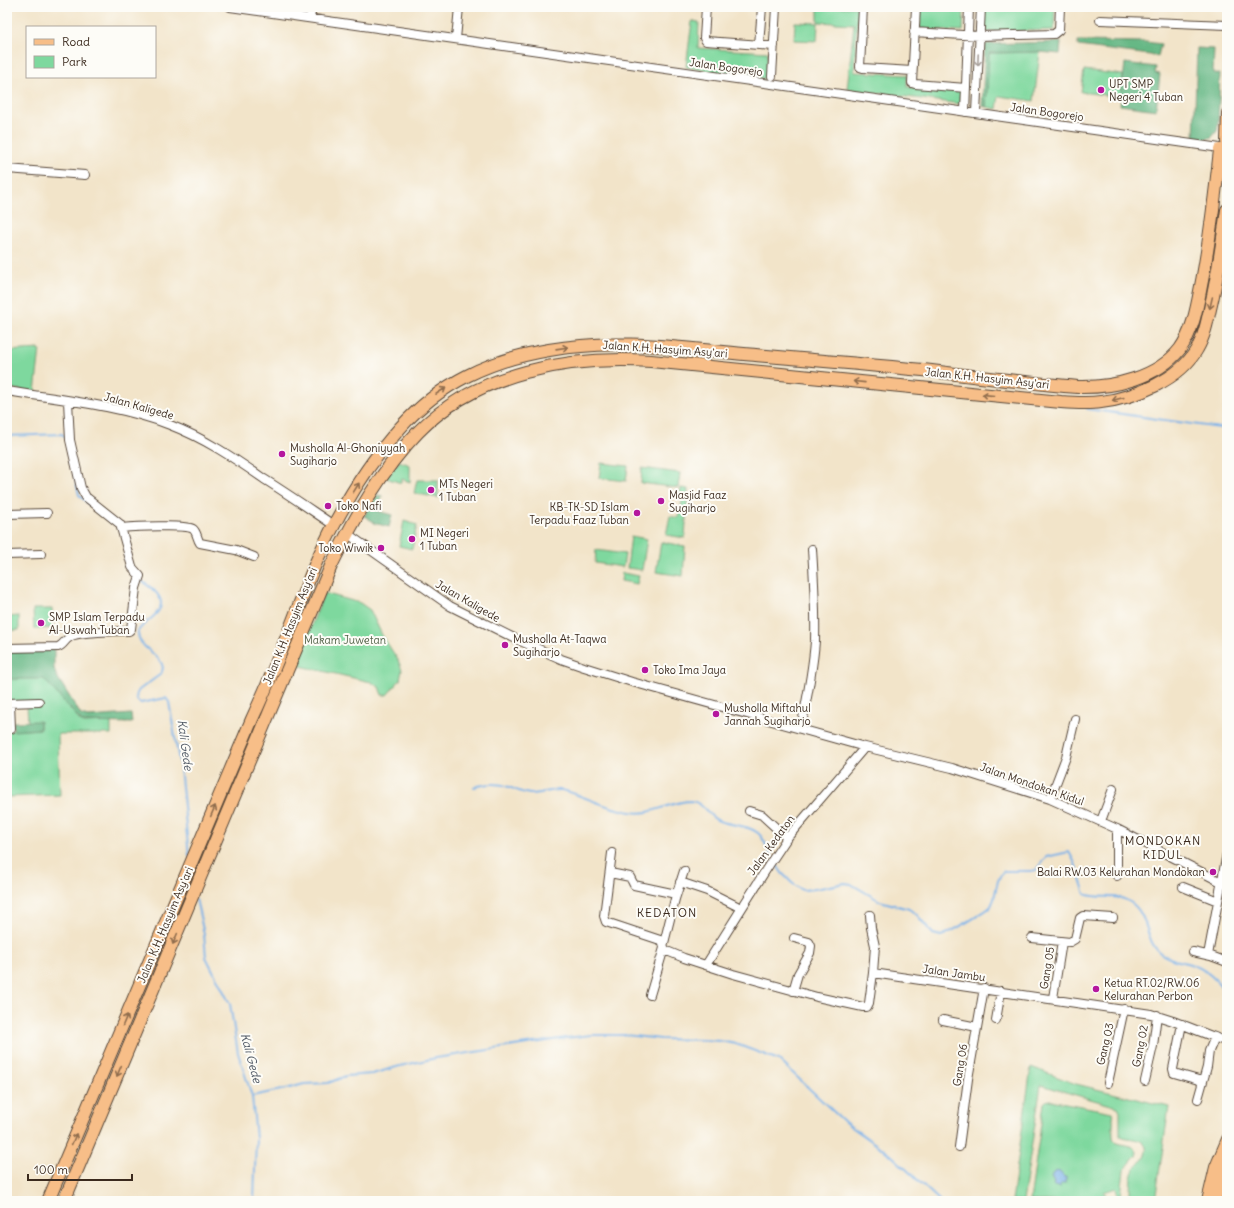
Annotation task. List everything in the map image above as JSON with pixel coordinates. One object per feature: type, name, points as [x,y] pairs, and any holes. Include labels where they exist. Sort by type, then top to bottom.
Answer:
[{"type":"highway","name":"Jalan K.H. Hasyim Asy'ari","points":[[48,1201],[270,678],[311,575],[334,526],[365,474],[389,441],[424,404],[453,383],[495,363],[543,351],[574,346],[602,344],[649,346],[912,369],[1078,387],[1107,386],[1140,376],[1159,366],[1176,354],[1187,338],[1198,300],[1211,232],[1224,148]]},
{"type":"highway","name":"Jalan K.H. Hasyim Asy'ari","points":[[66,1197],[331,566],[383,475],[418,432],[444,409],[486,386],[519,374],[542,368],[617,359],[652,361],[1080,403],[1112,400],[1146,390],[1169,377],[1193,356],[1199,345],[1212,302],[1227,210]]},
{"type":"highway","points":[[649,346],[655,352],[735,361],[739,363],[738,367],[730,369]]},
{"type":"highway","points":[[752,355],[746,358],[746,363],[828,372],[841,380]]},
{"type":"highway","points":[[1140,376],[1146,390]]},
{"type":"highway","points":[[270,678],[270,685],[275,685],[304,613],[307,608],[314,604]]},
{"type":"highway","points":[[56,1201],[62,1188],[66,1188],[66,1197]]},
{"type":"main road","points":[[1224,148],[1227,113]]},
{"type":"main road","points":[[1207,1201],[1215,1167],[1227,1139]]},
{"type":"main road","points":[[1216,1201],[1220,1178],[1227,1157]]},
{"type":"street","name":"Jalan Bogorejo","points":[[230,7],[1224,148]]},
{"type":"street","points":[[310,18],[312,7]]},
{"type":"street","points":[[456,39],[459,7]]},
{"type":"street","points":[[706,7],[704,39],[706,42],[774,46]]},
{"type":"street","points":[[759,45],[762,7]]},
{"type":"street","points":[[772,76],[776,7]]},
{"type":"street","points":[[863,7],[860,67],[912,71]]},
{"type":"street","points":[[916,7],[911,80],[914,84],[966,88]]},
{"type":"street","points":[[965,112],[969,7]]},
{"type":"street","points":[[976,113],[980,7]]},
{"type":"street","points":[[914,32],[979,36],[1054,34],[1057,33],[1059,29],[1060,7]]},
{"type":"street","points":[[1100,20],[1227,25]]},
{"type":"street","points":[[7,169],[85,175]]},
{"type":"street","name":"Jalan Kaligede","points":[[7,391],[112,408],[159,421],[187,432],[230,456],[334,526]]},
{"type":"street","points":[[7,648],[58,647],[71,636],[131,629],[140,575],[132,567],[121,528],[116,520],[86,497],[80,488],[70,440],[68,401]]},
{"type":"street","points":[[7,514],[47,513]]},
{"type":"street","points":[[121,528],[164,526],[190,528],[194,530],[200,543],[236,550],[254,557]]},
{"type":"street","name":"Jalan Kaligede","points":[[348,534],[450,606],[529,645],[584,667],[865,747]]},
{"type":"street","points":[[801,728],[810,684],[815,642],[812,549]]},
{"type":"street","points":[[7,555],[41,554]]},
{"type":"street","points":[[11,729],[9,703],[39,702]]},
{"type":"street","points":[[1050,799],[1066,757],[1075,719]]},
{"type":"street","name":"Jalan Mondokan Kidul","points":[[865,747],[952,768],[1050,799],[1101,821],[1224,884]]},
{"type":"street","name":"Jalan Kedaton","points":[[706,965],[768,865],[787,838],[865,747]]},
{"type":"street","points":[[1101,821],[1113,789]]},
{"type":"street","points":[[749,811],[762,815],[787,838]]},
{"type":"street","points":[[1117,829],[1117,876]]},
{"type":"street","points":[[612,853],[604,916],[605,920],[612,924],[660,940],[677,955],[793,991],[845,1004],[865,1007],[869,1003],[875,942],[871,928],[870,915]]},
{"type":"street","points":[[1208,955],[1218,901],[1224,884],[1227,853]]},
{"type":"street","points":[[650,995],[676,894],[684,870]]},
{"type":"street","points":[[610,873],[630,877],[634,885],[676,894]]},
{"type":"street","points":[[680,882],[707,891],[741,908]]},
{"type":"street","points":[[1183,887],[1218,901]]},
{"type":"street","name":"Gang 05","points":[[1032,938],[1070,942],[1074,940],[1080,918],[1083,916],[1088,915],[1113,918]]},
{"type":"street","points":[[793,991],[798,974],[810,953],[811,946],[809,942],[794,938]]},
{"type":"street","name":"Gang 05","points":[[1053,998],[1062,942]]},
{"type":"street","points":[[1193,952],[1208,955],[1227,962]]},
{"type":"street","name":"Jalan Jambu","points":[[873,973],[1053,998],[1157,1015],[1227,1042]]},
{"type":"street","name":"Gang 06","points":[[959,1146],[984,988]]},
{"type":"street","points":[[996,1020],[1001,991]]},
{"type":"street","name":"Gang 03","points":[[1108,1083],[1124,1009]]},
{"type":"street","name":"Gang 02","points":[[1145,1081],[1153,1046],[1157,1015]]},
{"type":"street","points":[[943,1020],[977,1027]]},
{"type":"street","points":[[1182,1024],[1173,1068],[1174,1073],[1202,1081]]},
{"type":"street","points":[[1198,1099],[1215,1037]]},
{"type":"green space","points":[[818,7],[858,7],[854,72],[907,75],[907,87],[961,91],[960,104],[847,89],[854,24],[818,22]]},
{"type":"green space","points":[[984,7],[1055,7],[1054,30],[983,32]]},
{"type":"green space","points":[[921,8],[964,10],[963,31],[920,29]]},
{"type":"green space","points":[[692,21],[699,22],[698,48],[768,52],[766,79],[686,67]]},
{"type":"green space","points":[[795,22],[818,23],[817,41],[794,40]]},
{"type":"green space","points":[[1078,41],[1146,42],[1161,44],[1158,56],[1078,46]]},
{"type":"green space","points":[[1061,42],[1060,54],[1040,52],[989,53],[986,107],[982,106],[985,44]]},
{"type":"green space","points":[[1197,48],[1214,49],[1213,73],[1220,74],[1217,131],[1212,137],[1204,140],[1194,139]]},
{"type":"green space","points":[[1040,52],[1034,101],[999,96],[997,109],[986,107],[989,53]]},
{"type":"green space","points":[[1125,63],[1156,67],[1155,73],[1160,74],[1156,110],[1120,105]]},
{"type":"green space","points":[[1084,70],[1123,75],[1121,97],[1081,92]]},
{"type":"green space","points":[[40,349],[35,392],[7,388],[7,351]]},
{"type":"green space","points":[[399,461],[410,465],[410,482],[402,479],[401,483],[386,478]]},
{"type":"green space","points":[[601,463],[628,466],[626,481],[599,478]]},
{"type":"green space","points":[[642,468],[680,473],[678,488],[641,483]]},
{"type":"green space","points":[[417,480],[438,480],[438,498],[414,493]]},
{"type":"green space","points":[[681,488],[688,489],[685,538],[666,535],[670,516],[678,518],[683,498],[679,496]]},
{"type":"green space","points":[[377,495],[382,496],[378,511],[392,515],[389,527],[374,523],[364,516]]},
{"type":"green space","points":[[404,521],[417,525],[412,549],[399,546]]},
{"type":"green space","points":[[631,536],[647,539],[642,570],[627,568]]},
{"type":"green space","points":[[661,542],[685,546],[683,576],[656,572]]},
{"type":"green space","points":[[596,550],[625,554],[623,567],[595,563]]},
{"type":"green space","points":[[622,573],[639,576],[637,584],[621,581]]},
{"type":"green space","name":"Makam Juwetan","points":[[324,593],[360,603],[370,610],[402,670],[400,680],[387,695],[382,695],[379,687],[371,682],[296,665]]},
{"type":"green space","points":[[33,609],[52,609],[53,628],[34,629]]},
{"type":"green space","points":[[19,616],[19,630],[7,631],[7,617]]},
{"type":"green space","points":[[54,649],[54,668],[56,675],[81,715],[88,717],[131,714],[132,723],[82,722],[44,679],[7,679],[7,651]]},
{"type":"green space","points":[[44,678],[55,689],[80,721],[84,723],[111,722],[111,734],[58,734],[60,795],[7,797],[7,731],[40,729],[40,722],[28,722],[27,705],[7,705],[7,679]]},
{"type":"green space","points":[[40,721],[40,729],[13,731],[13,722]]},
{"type":"green space","points":[[1031,1067],[1076,1084],[1169,1107],[1155,1201],[1138,1201],[1130,1196],[1130,1182],[1132,1174],[1143,1158],[1146,1150],[1142,1142],[1120,1136],[1120,1111],[1118,1107],[1041,1085],[1023,1201],[1012,1201]]},
{"type":"green space","points":[[1050,1100],[1112,1112],[1114,1141],[1134,1147],[1137,1152],[1136,1156],[1124,1170],[1121,1195],[1118,1196],[1116,1188],[1104,1192],[1108,1199],[1105,1201],[1030,1201],[1044,1103]]},
{"type":"water","points":[[1056,1171],[1060,1172],[1064,1177],[1066,1177],[1066,1183],[1061,1184],[1060,1187],[1053,1186],[1054,1183],[1051,1177]]},
{"type":"waterway","points":[[1087,409],[1227,429]]},
{"type":"waterway","name":"Kali Gede","points":[[7,436],[62,434],[66,437]]},
{"type":"waterway","name":"Kali Gede","points":[[74,473],[79,495],[90,505]]},
{"type":"waterway","name":"Kali Gede","points":[[140,580],[156,592],[161,601],[161,605],[157,613],[138,631],[139,637],[145,647],[158,658],[163,668],[161,674],[139,690],[136,698],[141,703],[166,698],[169,702],[180,767],[189,856]]},
{"type":"waterway","points":[[474,787],[487,784],[500,784],[530,794],[562,790],[613,808],[639,813],[676,803],[691,801],[702,806],[717,820],[754,830],[760,835],[772,857]]},
{"type":"waterway","points":[[774,861],[782,873],[802,890],[845,883],[851,884],[880,901],[909,909],[917,915],[933,934],[941,936],[967,922],[991,906],[999,878],[1004,871],[1035,871],[1046,857],[1069,852],[1075,863],[1085,894],[1096,897],[1125,899],[1130,902],[1141,913],[1151,941],[1159,952],[1169,958],[1196,966],[1206,972],[1216,980],[1227,995]]},
{"type":"waterway","name":"Kali Gede","points":[[196,899],[204,934],[206,957],[230,1004],[238,1053],[252,1096],[256,1138],[254,1201]]},
{"type":"waterway","points":[[252,1096],[304,1084],[328,1083],[346,1076],[372,1074],[436,1058],[591,1035],[625,1035],[661,1039],[720,1041],[736,1044],[779,1060],[846,1123],[891,1155],[940,1201]]},
{"type":"place","name":"UPT SMP Negeri 4 Tuban","points":[[1101,90]]},
{"type":"place","name":"Musholla Al-Ghoniyyah Sugiharjo","points":[[282,454]]},
{"type":"place","name":"MTs Negeri 1 Tuban","points":[[431,490]]},
{"type":"place","name":"Masjid Faaz Sugiharjo","points":[[661,501]]},
{"type":"place","name":"Toko Nafi","points":[[328,506]]},
{"type":"place","name":"KB-TK-SD Islam Terpadu Faaz Tuban","points":[[637,513]]},
{"type":"place","name":"MI Negeri 1 Tuban","points":[[412,539]]},
{"type":"place","name":"Toko Wiwik","points":[[381,548]]},
{"type":"place","name":"SMP Islam Terpadu Al-Uswah Tuban","points":[[41,623]]},
{"type":"place","name":"Musholla At-Taqwa Sugiharjo","points":[[505,645]]},
{"type":"place","name":"Toko Ima Jaya","points":[[645,670]]},
{"type":"place","name":"Musholla Miftahul Jannah Sugiharjo","points":[[716,714]]},
{"type":"place","name":"Balai RW.03 Kelurahan Mondokan","points":[[1213,872]]},
{"type":"place","name":"Ketua RT.02/RW.06 Kelurahan Perbon","points":[[1096,989]]},
{"type":"district","name":"MONDOKAN KIDUL","points":[[1163,848]]},
{"type":"district","name":"KEDATON","points":[[667,913]]}]
